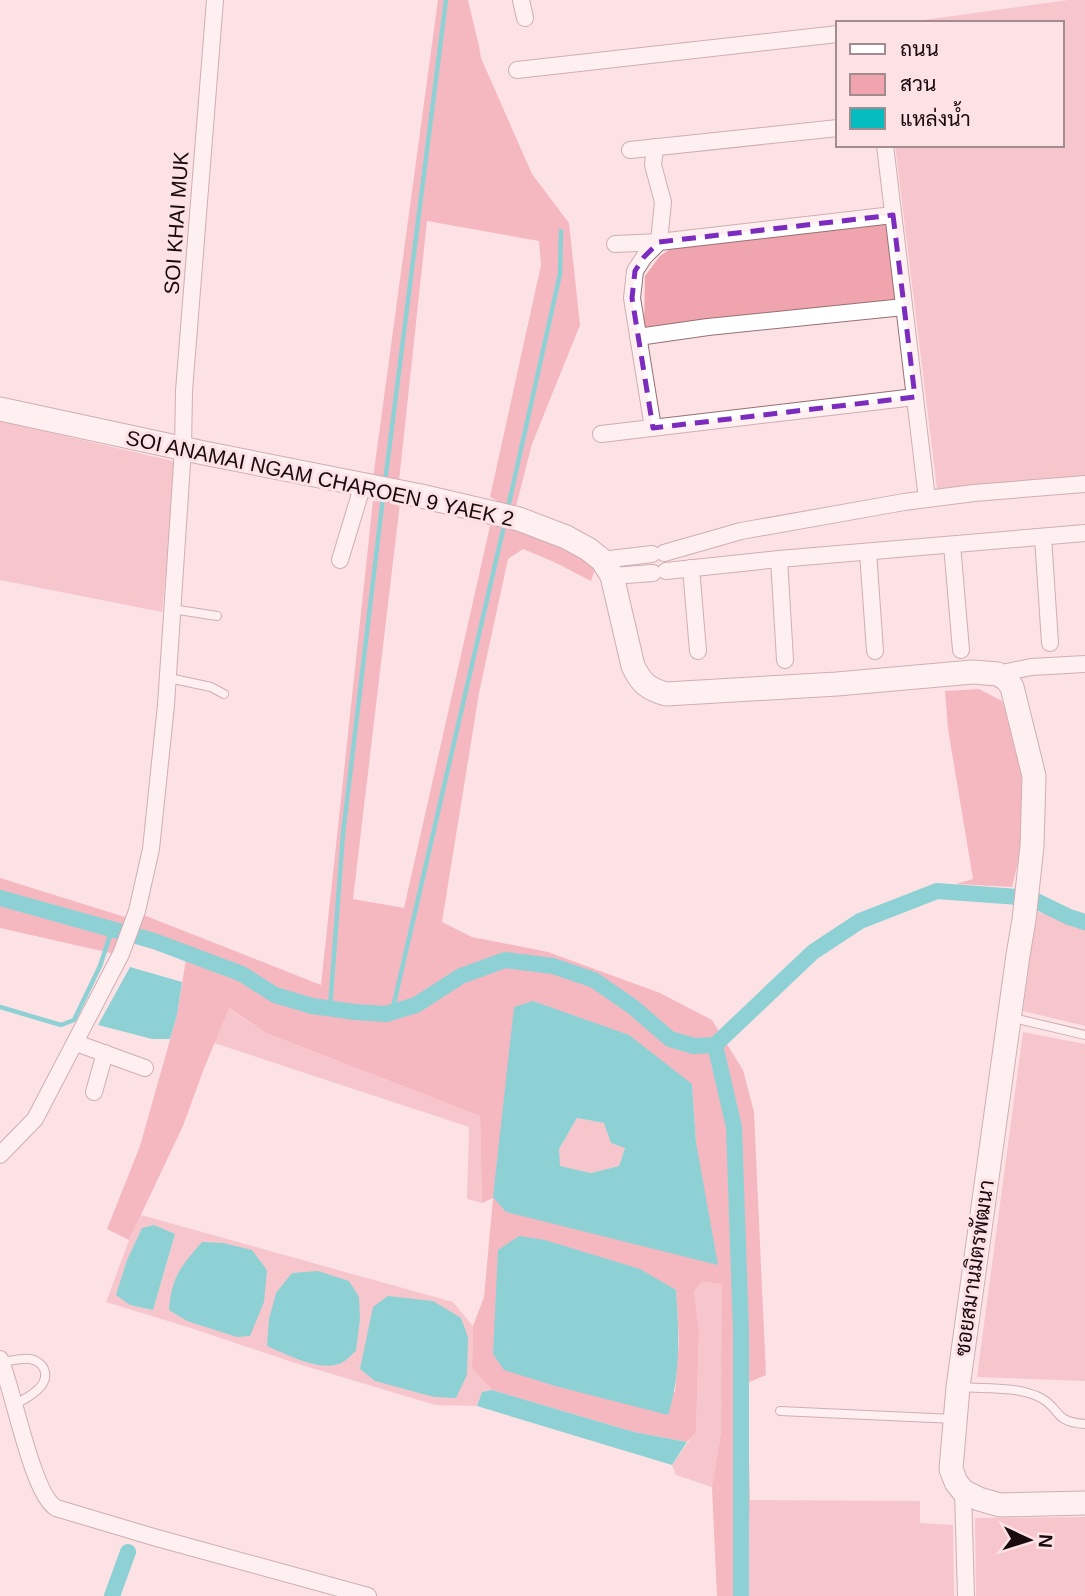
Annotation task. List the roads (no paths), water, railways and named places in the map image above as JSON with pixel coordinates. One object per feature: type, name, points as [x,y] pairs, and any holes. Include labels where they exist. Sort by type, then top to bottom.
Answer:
[{"type":"street","name":"SOI KHAI MUK","points":[[0,1155],[35,1119],[121,954],[137,911],[151,849],[169,678],[184,391],[215,0]]},
{"type":"street","points":[[521,0],[525,18]]},
{"type":"street","points":[[517,70],[836,34]]},
{"type":"street","points":[[630,150],[836,128]]},
{"type":"street","points":[[653,428],[632,298],[635,271],[659,242],[663,202],[653,165],[655,147]]},
{"type":"street","points":[[885,147],[927,499]]},
{"type":"street","points":[[615,244],[659,242],[893,215]]},
{"type":"street","points":[[638,337],[904,307]]},
{"type":"street","points":[[601,434],[915,397]]},
{"type":"street","name":"SOI ANAMAI NGAM CHAROEN 9 YAEK 2","points":[[0,409],[519,519],[566,537],[588,549],[607,568]]},
{"type":"street","points":[[607,568],[741,531],[927,499],[1085,484]]},
{"type":"street","points":[[340,561],[380,488]]},
{"type":"street","points":[[607,568],[672,570],[1085,533]]},
{"type":"street","points":[[1043,537],[1050,643]]},
{"type":"street","points":[[952,545],[961,650]]},
{"type":"street","points":[[664,552],[698,651]]},
{"type":"street","points":[[868,552],[875,652]]},
{"type":"street","points":[[779,559],[785,660]]},
{"type":"street","points":[[607,568],[633,666],[640,679],[653,690],[666,694],[837,684],[972,672],[998,674],[1031,667],[1085,663]]},
{"type":"street","name":"ซอยสมานมิตรพัฒนา","points":[[963,1491],[951,1469],[954,1419],[1032,846],[1034,776],[1012,687],[998,674]]},
{"type":"street","points":[[76,1042],[145,1068]]},
{"type":"street","points":[[94,1092],[105,1053]]},
{"type":"street","points":[[1,1361],[38,1478],[50,1504],[55,1508],[368,1596]]},
{"type":"street","points":[[965,1596],[963,1491],[1000,1505],[1085,1503]]},
{"type":"lane","points":[[172,609],[217,617]]},
{"type":"lane","points":[[169,678],[211,687],[224,694]]},
{"type":"lane","points":[[1009,1018],[1085,1035]]},
{"type":"lane","points":[[1,1361],[31,1359],[41,1364],[46,1371],[45,1381],[37,1391],[14,1405]]},
{"type":"lane","points":[[958,1387],[1030,1394],[1047,1403],[1065,1421],[1085,1424]]},
{"type":"lane","points":[[780,1411],[954,1419]]},
{"type":"water","points":[[130,967],[182,982],[170,1039],[152,1039],[98,1025]]},
{"type":"water","points":[[533,1001],[629,1035],[692,1084],[696,1142],[718,1265],[506,1212],[493,1197],[514,1007]],"holes":[[[577,1118],[604,1123],[611,1143],[625,1148],[619,1166],[591,1173],[560,1166],[559,1149]]]},
{"type":"water","points":[[154,1225],[175,1234],[153,1310],[130,1305],[116,1295],[127,1260],[142,1228]]},
{"type":"water","points":[[519,1236],[545,1240],[640,1269],[676,1290],[677,1369],[668,1415],[504,1370],[493,1354],[498,1250]]},
{"type":"water","points":[[202,1242],[223,1243],[252,1250],[267,1270],[264,1302],[250,1336],[237,1337],[187,1321],[169,1310],[178,1273]]},
{"type":"water","points":[[318,1271],[349,1281],[359,1297],[360,1319],[356,1351],[345,1361],[335,1365],[305,1362],[267,1346],[269,1319],[276,1293],[292,1273]]},
{"type":"water","points":[[388,1296],[433,1301],[461,1318],[468,1337],[467,1375],[456,1398],[434,1397],[375,1381],[360,1369],[373,1307]]},
{"type":"water","points":[[492,1390],[634,1432],[687,1442],[672,1465],[477,1406],[482,1392]]},
{"type":"waterway","points":[[385,482],[446,0]]},
{"type":"waterway","points":[[509,503],[560,274],[561,231]]},
{"type":"waterway","points":[[330,1008],[343,834],[383,497]]},
{"type":"waterway","points":[[392,1012],[503,530]]},
{"type":"waterway","points":[[0,898],[154,941],[242,974],[275,995],[312,1006],[355,1012],[386,1014],[416,1005],[461,976],[505,960],[553,966],[594,980],[633,1007],[670,1039],[694,1046],[715,1045],[813,952],[860,921],[937,891],[1030,898],[1085,922]]},
{"type":"waterway","points":[[0,1007],[61,1025],[74,1020],[100,966],[112,930]]},
{"type":"waterway","points":[[715,1045],[734,1127],[741,1332],[741,1596]]},
{"type":"waterway","points":[[112,1596],[128,1552]]}]
